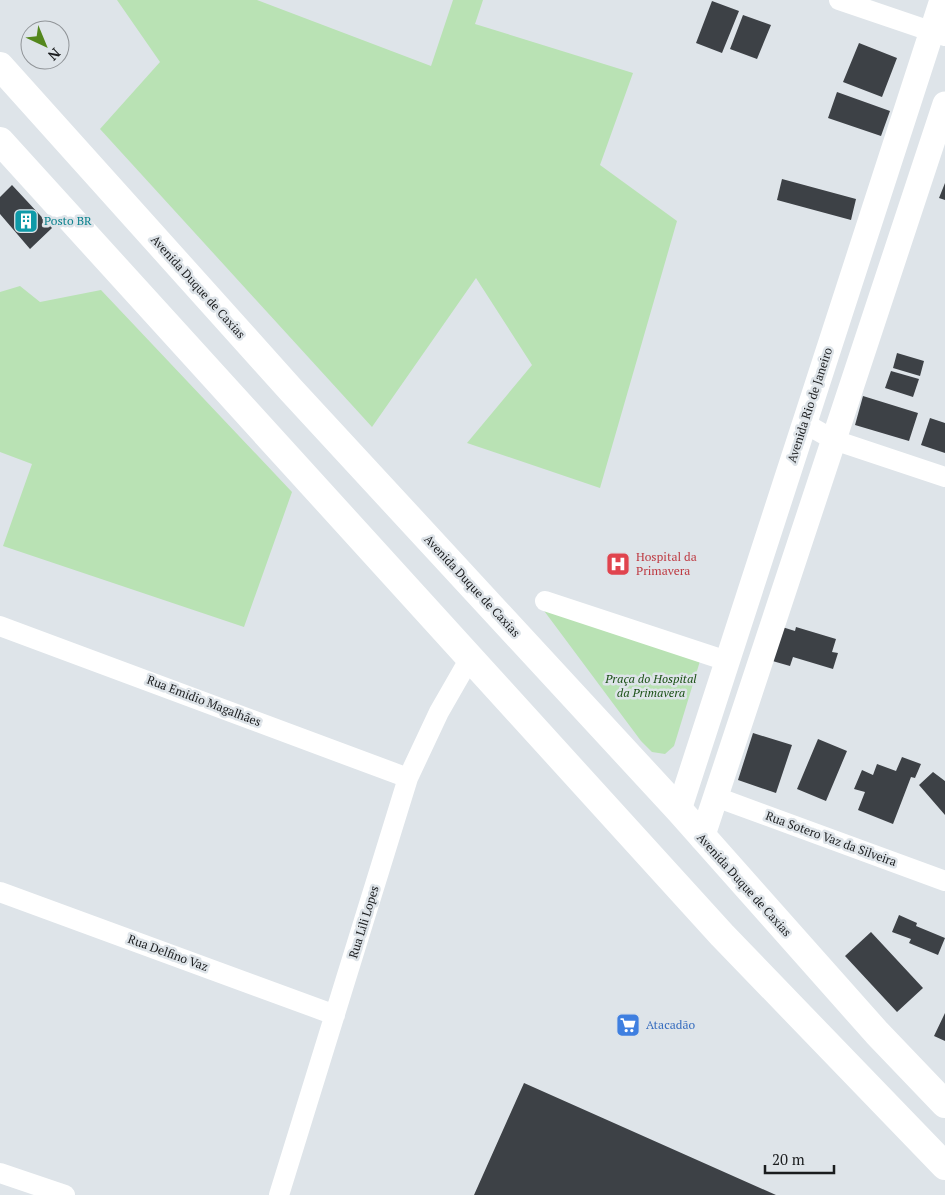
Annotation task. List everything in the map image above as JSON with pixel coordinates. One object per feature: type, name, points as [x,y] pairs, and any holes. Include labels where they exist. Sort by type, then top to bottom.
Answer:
[{"type":"main road","name":"Avenida Duque de Caxias","points":[[0,66],[291,390],[679,810],[877,1033],[945,1104]]},
{"type":"main road","points":[[0,141],[722,935],[945,1166]]},
{"type":"street","points":[[839,0],[938,34]]},
{"type":"street","name":"Avenida Rio de Janeiro","points":[[679,810],[804,423],[938,34],[942,0]]},
{"type":"street","points":[[702,838],[945,104]]},
{"type":"street","points":[[804,423],[834,440],[945,477]]},
{"type":"street","points":[[546,601],[727,661]]},
{"type":"street","name":"Rua Emidio Magalhães","points":[[0,626],[408,778]]},
{"type":"street","name":"Rua Lili Lopes","points":[[279,1195],[408,778],[439,712],[470,658]]},
{"type":"street","name":"Rua Sotero Vaz da Silveira","points":[[716,797],[945,881]]},
{"type":"street","name":"Rua Delfino Vaz","points":[[0,892],[335,1015]]},
{"type":"street","points":[[0,1173],[64,1195]]},
{"type":"green space","points":[[117,0],[257,0],[431,66],[453,0],[483,0],[475,24],[633,73],[600,165],[677,221],[600,488],[467,443],[532,365],[476,278],[372,427],[100,129],[160,62]]},
{"type":"green space","points":[[20,286],[40,302],[101,290],[292,492],[244,627],[3,546],[32,464],[0,452],[0,292]]},
{"type":"green space","name":"Praça do Hospital da Primavera","points":[[539,604],[700,661],[674,746],[665,754],[652,752],[641,741]]},
{"type":"building","points":[[712,1],[739,11],[722,53],[696,43]]},
{"type":"building","points":[[743,15],[771,25],[757,59],[730,49]]},
{"type":"building","points":[[859,43],[897,58],[882,97],[843,82]]},
{"type":"building","points":[[837,92],[890,111],[881,136],[828,118]]},
{"type":"building","points":[[782,179],[856,199],[851,220],[777,200]]},
{"type":"building","points":[[945,183],[945,200],[939,198]]},
{"type":"building","name":"Posto BR","points":[[12,185],[52,228],[30,249],[0,214],[0,197]]},
{"type":"building","points":[[897,353],[924,361],[920,376],[893,368]]},
{"type":"building","points":[[891,371],[919,379],[913,397],[885,388]]},
{"type":"building","points":[[863,396],[918,413],[909,441],[855,425]]},
{"type":"building","points":[[930,418],[945,423],[945,453],[921,445]]},
{"type":"building","points":[[779,626],[795,631],[796,627],[836,639],[832,652],[838,653],[833,669],[793,657],[790,666],[769,660]]},
{"type":"building","points":[[753,733],[792,745],[776,793],[738,780]]},
{"type":"building","points":[[818,739],[847,751],[826,801],[797,789]]},
{"type":"building","points":[[902,757],[921,764],[915,778],[911,777],[893,824],[858,810],[865,792],[854,789],[862,770],[873,775],[877,764],[896,771]]},
{"type":"building","points":[[933,772],[945,781],[945,815],[919,785]]},
{"type":"building","points":[[899,915],[917,923],[916,926],[945,938],[938,955],[909,943],[911,939],[892,932]]},
{"type":"building","points":[[871,932],[923,988],[897,1012],[845,956]]},
{"type":"building","points":[[945,1013],[945,1041],[934,1036]]},
{"type":"building","points":[[524,1083],[776,1195],[474,1195]]},
{"type":"place","name":"Posto BR","points":[[26,221]]},
{"type":"place","name":"Hospital da Primavera","points":[[618,564]]},
{"type":"place","name":"Atacadão","points":[[628,1025]]}]
